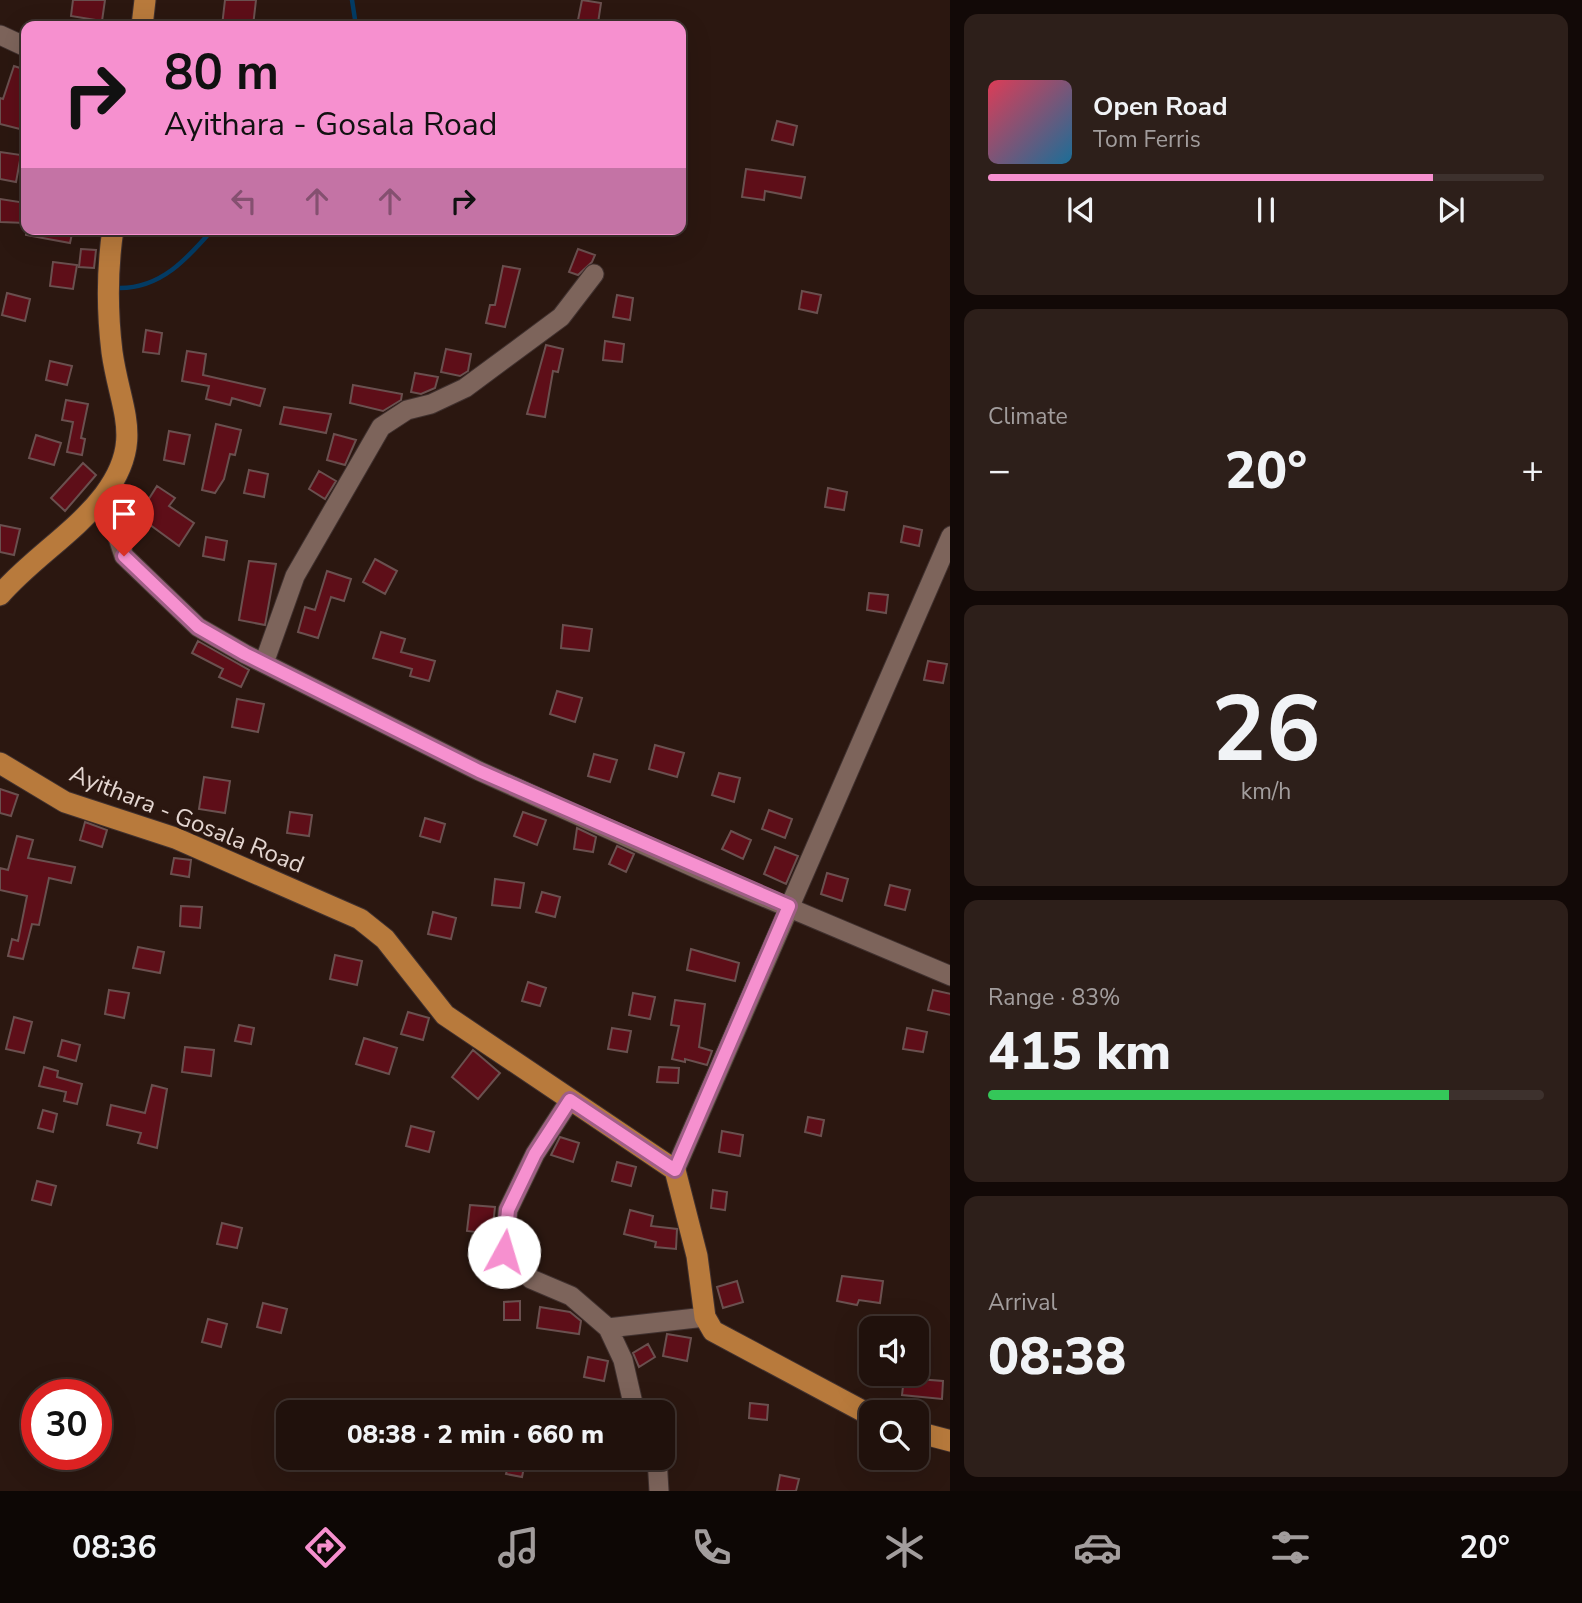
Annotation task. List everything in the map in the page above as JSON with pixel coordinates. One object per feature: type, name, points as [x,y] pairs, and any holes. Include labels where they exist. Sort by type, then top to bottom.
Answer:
[{"type":"main road","points":[[143,21],[145,0]]},
{"type":"main road","points":[[0,595],[104,495],[124,463],[129,429],[112,352],[108,296],[113,235]]},
{"type":"main road","name":"Ayithara - Gosala Road","points":[[0,763],[65,802],[175,838],[360,919],[385,939],[445,1015],[675,1170]]},
{"type":"main road","points":[[675,1170],[697,1256],[705,1317],[713,1331],[859,1409]]},
{"type":"main road","points":[[929,1435],[950,1441]]},
{"type":"street","points":[[0,35],[21,45]]},
{"type":"street","points":[[264,663],[295,576],[381,427],[407,410],[431,404],[465,388],[561,317],[594,274]]},
{"type":"street","points":[[104,495],[124,556],[198,627],[479,771],[950,976]]},
{"type":"street","points":[[675,1170],[950,536]]},
{"type":"street","points":[[570,1100],[535,1154],[508,1210],[504,1252],[531,1279],[571,1296],[608,1328],[623,1360],[632,1400]]},
{"type":"street","points":[[608,1328],[705,1317]]},
{"type":"street","points":[[658,1470],[659,1491]]},
{"type":"building","points":[[73,0],[105,0],[102,21],[71,16]]},
{"type":"building","points":[[225,0],[256,0],[254,21],[223,21]]},
{"type":"building","points":[[582,0],[601,3],[598,21],[578,20]]},
{"type":"building","points":[[14,66],[21,68],[20,129],[0,124],[0,98],[3,99]]},
{"type":"building","points":[[777,121],[797,126],[793,145],[772,140]]},
{"type":"building","points":[[0,152],[21,155],[16,182],[0,179]]},
{"type":"building","points":[[746,169],[805,177],[801,198],[765,191],[764,200],[742,197]]},
{"type":"building","points":[[0,199],[21,202],[21,223],[0,222]]},
{"type":"building","points":[[26,235],[72,235],[70,243]]},
{"type":"building","points":[[81,249],[96,250],[94,268],[79,267]]},
{"type":"building","points":[[578,249],[595,255],[592,262],[578,275],[569,272]]},
{"type":"building","points":[[53,262],[77,265],[73,289],[50,286]]},
{"type":"building","points":[[503,266],[520,269],[505,327],[486,323],[490,305],[495,305]]},
{"type":"building","points":[[802,291],[821,295],[817,313],[799,309]]},
{"type":"building","points":[[7,293],[30,299],[25,321],[2,315]]},
{"type":"building","points":[[617,295],[633,298],[630,320],[613,317]]},
{"type":"building","points":[[146,330],[162,333],[159,354],[143,352]]},
{"type":"building","points":[[605,341],[624,344],[622,362],[603,360]]},
{"type":"building","points":[[546,345],[563,349],[558,372],[553,371],[545,417],[527,414]]},
{"type":"building","points":[[446,349],[471,354],[468,371],[460,376],[441,372]]},
{"type":"building","points":[[187,351],[206,354],[203,375],[265,389],[260,406],[232,398],[230,405],[206,399],[209,386],[182,381]]},
{"type":"building","points":[[50,361],[72,366],[67,385],[46,380]]},
{"type":"building","points":[[415,373],[438,377],[435,388],[421,394],[411,392]]},
{"type":"building","points":[[353,385],[402,394],[401,400],[383,411],[350,403]]},
{"type":"building","points":[[66,400],[88,404],[81,438],[85,439],[82,455],[67,452],[73,422],[62,420]]},
{"type":"building","points":[[284,407],[331,414],[326,433],[280,424]]},
{"type":"building","points":[[216,424],[241,430],[235,455],[230,454],[224,479],[215,493],[202,490]]},
{"type":"building","points":[[169,431],[190,435],[184,464],[164,460]]},
{"type":"building","points":[[334,434],[356,440],[345,465],[327,460]]},
{"type":"building","points":[[36,435],[61,443],[54,465],[29,458]]},
{"type":"building","points":[[83,463],[96,475],[65,511],[51,498]]},
{"type":"building","points":[[249,470],[268,474],[264,497],[244,493]]},
{"type":"building","points":[[319,471],[336,481],[325,499],[309,489]]},
{"type":"building","points":[[157,486],[175,498],[169,506],[194,523],[179,546],[138,516]]},
{"type":"building","points":[[828,488],[847,492],[844,510],[825,507]]},
{"type":"building","points":[[0,525],[20,529],[14,555],[0,552]]},
{"type":"building","points":[[904,526],[922,530],[919,546],[901,542]]},
{"type":"building","points":[[206,537],[227,541],[224,560],[203,556]]},
{"type":"building","points":[[375,559],[397,571],[385,594],[363,582]]},
{"type":"building","points":[[249,561],[276,564],[265,625],[239,620]]},
{"type":"building","points":[[327,571],[351,579],[344,601],[331,597],[318,638],[298,632],[305,607],[315,610]]},
{"type":"building","points":[[869,593],[888,595],[886,613],[867,610]]},
{"type":"building","points":[[563,625],[592,629],[589,651],[561,648]]},
{"type":"building","points":[[381,632],[405,639],[401,652],[435,661],[429,681],[410,676],[412,669],[373,658]]},
{"type":"building","points":[[198,641],[249,670],[241,687],[219,677],[223,669],[192,653]]},
{"type":"building","points":[[928,661],[947,664],[943,683],[924,680]]},
{"type":"building","points":[[557,691],[582,698],[575,722],[550,714]]},
{"type":"building","points":[[237,699],[264,704],[258,732],[232,727]]},
{"type":"building","points":[[655,745],[684,753],[677,777],[649,769]]},
{"type":"building","points":[[594,754],[617,760],[610,782],[588,776]]},
{"type":"building","points":[[719,773],[740,778],[734,802],[712,795]]},
{"type":"building","points":[[204,777],[230,781],[225,813],[199,809]]},
{"type":"building","points":[[0,789],[18,795],[11,816],[0,813]]},
{"type":"building","points":[[769,810],[792,819],[785,838],[762,829]]},
{"type":"building","points":[[290,812],[312,815],[309,836],[287,833]]},
{"type":"building","points":[[523,812],[546,820],[537,845],[514,836]]},
{"type":"building","points":[[425,818],[445,824],[440,842],[420,836]]},
{"type":"building","points":[[85,822],[107,830],[102,847],[80,840]]},
{"type":"building","points":[[577,828],[596,837],[593,852],[574,849]]},
{"type":"building","points":[[731,831],[751,840],[743,859],[722,849]]},
{"type":"building","points":[[17,836],[33,840],[28,858],[75,867],[71,883],[49,878],[39,925],[32,924],[23,959],[8,956],[12,939],[18,941],[27,896],[0,890],[0,868],[8,870]]},
{"type":"building","points":[[617,846],[634,854],[626,872],[609,864]]},
{"type":"building","points":[[775,847],[798,856],[786,884],[764,874]]},
{"type":"building","points":[[174,858],[191,860],[189,877],[171,874]]},
{"type":"building","points":[[827,873],[848,879],[842,901],[821,894]]},
{"type":"building","points":[[495,879],[524,883],[520,908],[492,905]]},
{"type":"building","points":[[890,885],[910,890],[905,910],[885,905]]},
{"type":"building","points":[[542,892],[560,897],[555,917],[536,912]]},
{"type":"building","points":[[181,906],[202,907],[200,928],[180,926]]},
{"type":"building","points":[[433,912],[456,918],[451,939],[428,934]]},
{"type":"building","points":[[138,947],[164,952],[160,973],[133,968]]},
{"type":"building","points":[[691,949],[739,963],[735,981],[687,970]]},
{"type":"building","points":[[335,955],[362,961],[357,985],[330,979]]},
{"type":"building","points":[[528,982],[546,988],[540,1006],[522,1001]]},
{"type":"building","points":[[109,990],[129,993],[124,1018],[105,1014]]},
{"type":"building","points":[[933,990],[950,994],[950,1015],[928,1010]]},
{"type":"building","points":[[633,993],[655,997],[650,1019],[629,1015]]},
{"type":"building","points":[[675,1000],[705,1004],[699,1047],[712,1051],[707,1065],[685,1059],[685,1062],[672,1059],[679,1026],[671,1025]]},
{"type":"building","points":[[408,1012],[429,1018],[423,1040],[401,1034]]},
{"type":"building","points":[[14,1017],[32,1022],[24,1053],[6,1049]]},
{"type":"building","points":[[239,1025],[254,1028],[251,1044],[235,1041]]},
{"type":"building","points":[[612,1028],[631,1031],[627,1052],[608,1049]]},
{"type":"building","points":[[907,1028],[927,1032],[923,1052],[903,1049]]},
{"type":"building","points":[[364,1038],[397,1048],[389,1074],[356,1064]]},
{"type":"building","points":[[62,1040],[80,1045],[76,1061],[58,1056]]},
{"type":"building","points":[[185,1047],[214,1050],[211,1076],[182,1072]]},
{"type":"building","points":[[473,1050],[500,1073],[478,1099],[452,1077]]},
{"type":"building","points":[[44,1067],[58,1071],[57,1077],[82,1084],[77,1104],[64,1101],[66,1092],[39,1086]]},
{"type":"building","points":[[659,1067],[679,1068],[678,1083],[657,1082]]},
{"type":"building","points":[[152,1085],[167,1089],[157,1148],[138,1143],[141,1133],[107,1125],[111,1105],[145,1113]]},
{"type":"building","points":[[43,1110],[57,1114],[53,1132],[38,1128]]},
{"type":"building","points":[[808,1117],[824,1120],[821,1136],[805,1132]]},
{"type":"building","points":[[411,1126],[434,1132],[429,1152],[406,1146]]},
{"type":"building","points":[[722,1131],[743,1135],[740,1156],[719,1152]]},
{"type":"building","points":[[560,1137],[579,1143],[573,1162],[551,1155]]},
{"type":"building","points":[[617,1162],[636,1167],[631,1186],[612,1181]]},
{"type":"building","points":[[37,1181],[56,1186],[51,1205],[32,1200]]},
{"type":"building","points":[[713,1190],[727,1192],[725,1210],[711,1208]]},
{"type":"building","points":[[470,1205],[495,1207],[492,1234],[467,1231]]},
{"type":"building","points":[[630,1210],[653,1216],[651,1226],[677,1229],[676,1249],[655,1247],[656,1242],[624,1234]]},
{"type":"building","points":[[222,1223],[242,1228],[237,1248],[217,1244]]},
{"type":"building","points":[[842,1276],[883,1281],[880,1303],[859,1300],[857,1305],[837,1301]]},
{"type":"building","points":[[737,1281],[743,1302],[723,1308],[717,1287]]},
{"type":"building","points":[[520,1301],[520,1320],[504,1320],[504,1302]]},
{"type":"building","points":[[263,1303],[287,1309],[281,1333],[257,1327]]},
{"type":"building","points":[[540,1307],[570,1312],[581,1321],[579,1334],[537,1328]]},
{"type":"building","points":[[208,1319],[227,1324],[221,1347],[202,1342]]},
{"type":"building","points":[[667,1334],[691,1338],[687,1361],[663,1356]]},
{"type":"building","points":[[648,1344],[655,1357],[639,1367],[633,1353]]},
{"type":"building","points":[[588,1357],[608,1361],[604,1381],[584,1377]]},
{"type":"building","points":[[929,1380],[943,1381],[942,1399],[902,1395],[903,1386],[929,1386]]},
{"type":"building","points":[[750,1403],[768,1405],[767,1420],[749,1418]]},
{"type":"building","points":[[507,1470],[523,1470],[522,1477],[506,1474]]},
{"type":"building","points":[[780,1475],[799,1479],[796,1491],[777,1491]]},
{"type":"waterway","points":[[352,0],[355,21]]},
{"type":"waterway","points":[[120,288],[135,287],[161,277],[183,261],[208,235]]},
{"type":"route","points":[[124,556],[198,627],[245,654],[479,771],[702,871],[789,906],[675,1170],[570,1100],[535,1154],[508,1210],[504,1252]]}]
